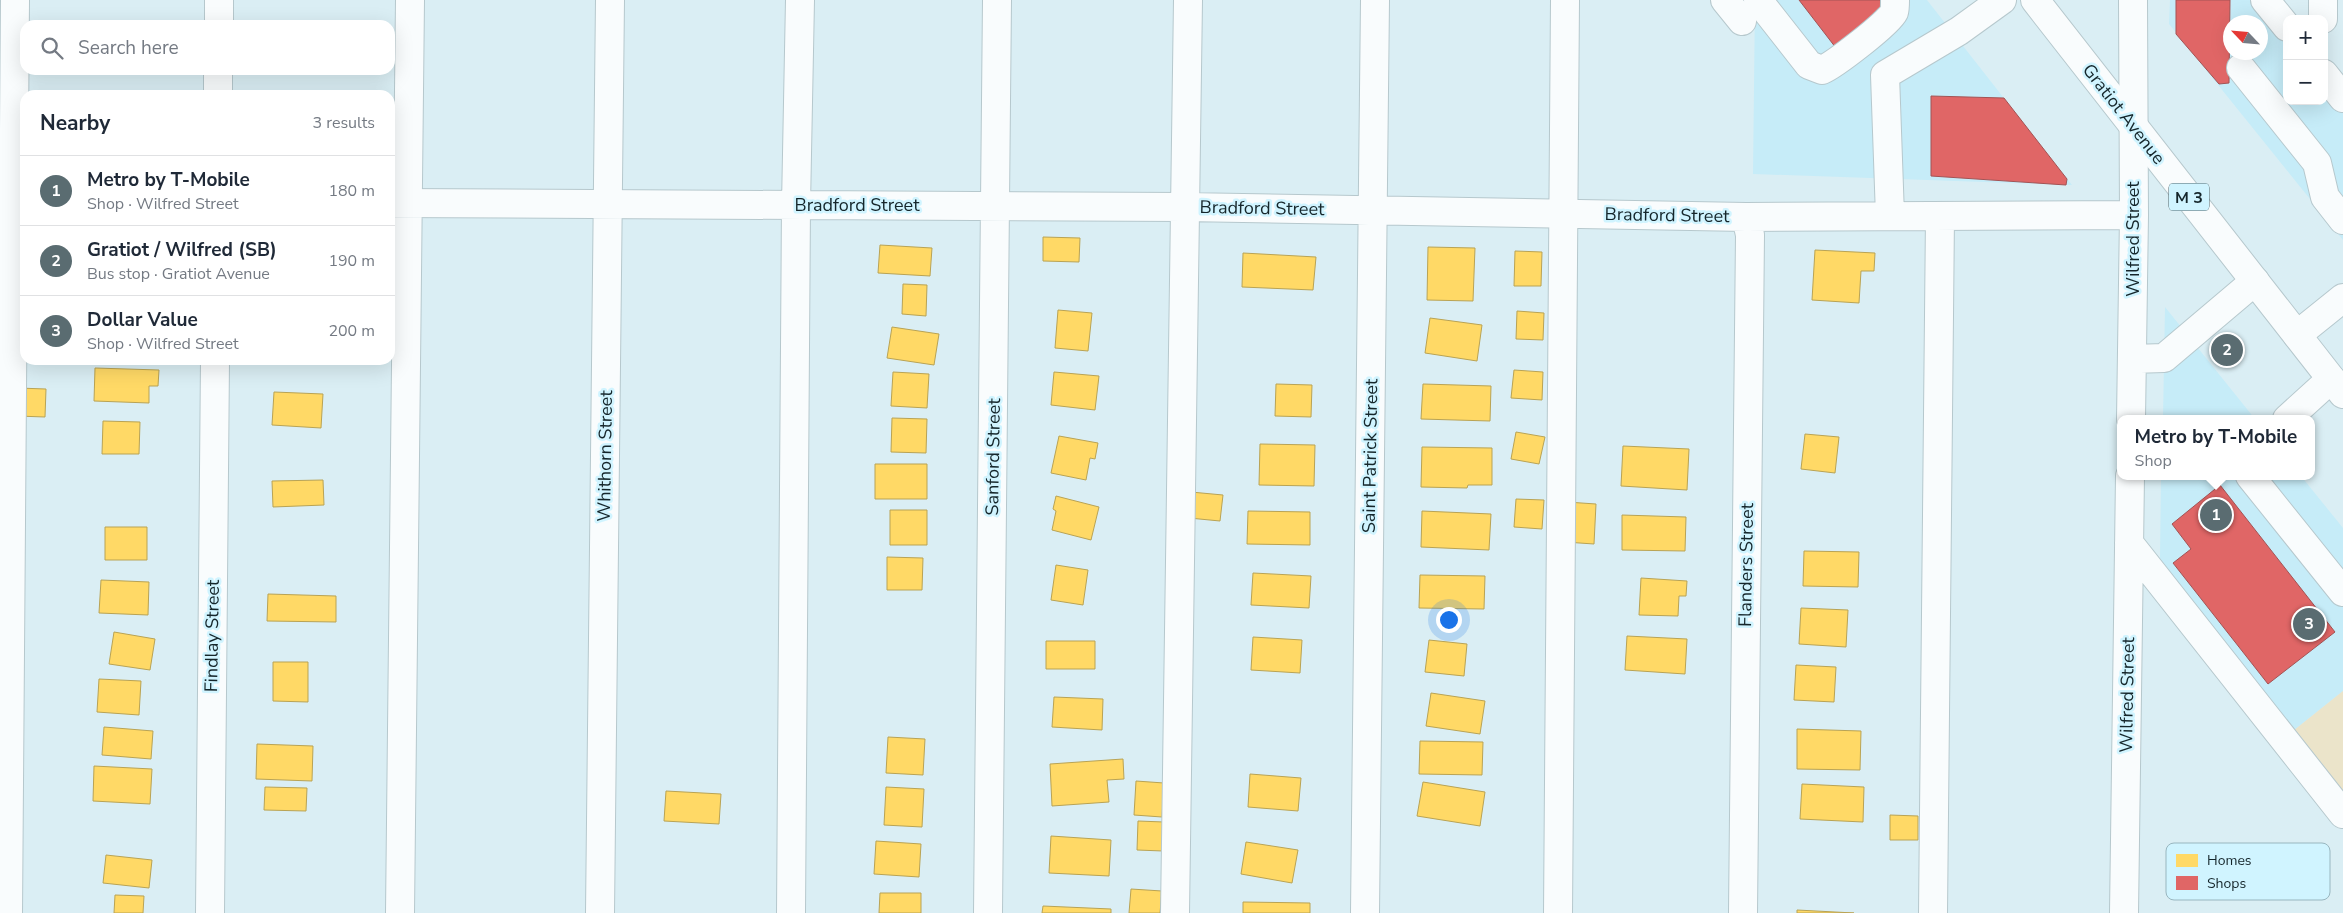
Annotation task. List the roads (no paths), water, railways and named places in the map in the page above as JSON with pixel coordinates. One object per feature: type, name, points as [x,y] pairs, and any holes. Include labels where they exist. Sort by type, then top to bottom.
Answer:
[{"type":"street","points":[[8,913],[14,0]]},
{"type":"street","points":[[218,20],[219,0]]},
{"type":"street","points":[[400,913],[399,203],[410,0]]},
{"type":"street","name":"Whithorn Street","points":[[600,913],[610,0]]},
{"type":"street","points":[[791,913],[796,205],[800,0]]},
{"type":"street","name":"Sanford Street","points":[[988,913],[997,0]]},
{"type":"street","points":[[1175,913],[1188,0]]},
{"type":"street","name":"Saint Patrick Street","points":[[1365,913],[1375,0]]},
{"type":"street","points":[[1558,913],[1565,0]]},
{"type":"street","points":[[1725,0],[1750,10],[1809,66],[1822,70],[1833,65],[1886,21],[1894,12],[1895,0]]},
{"type":"street","points":[[1890,216],[1885,75],[1959,31],[2002,0]]},
{"type":"street","name":"Gratiot Avenue","points":[[2034,0],[2337,387]]},
{"type":"street","name":"Wilfred Street","points":[[2131,415],[2134,215],[2133,0]]},
{"type":"street","points":[[2265,0],[2283,22]]},
{"type":"street","points":[[2323,0],[2323,15]]},
{"type":"street","points":[[2241,68],[2317,163],[2324,197],[2343,220]]},
{"type":"street","points":[[218,75],[218,90]]},
{"type":"street","points":[[2328,79],[2343,98]]},
{"type":"street","name":"Bradford Street","points":[[399,203],[1185,207],[1746,216],[2134,215]]},
{"type":"street","name":"Flanders Street","points":[[1742,913],[1750,245],[1746,216]]},
{"type":"street","points":[[1933,913],[1940,216]]},
{"type":"street","points":[[2132,359],[2164,358],[2255,281]]},
{"type":"street","points":[[2297,335],[2343,298]]},
{"type":"street","name":"Findlay Street","points":[[210,913],[215,365]]},
{"type":"street","points":[[2294,415],[2337,387]]},
{"type":"street","name":"Wilfred Street","points":[[2124,913],[2130,480]]},
{"type":"street","points":[[2253,480],[2343,592]]},
{"type":"street","points":[[2129,542],[2343,814]]},
{"type":"place","name":"Gratiot / Wilfred (SB)","points":[[2227,350]]},
{"type":"place","name":"Metro by T-Mobile","points":[[2216,515]]},
{"type":"place","name":"Dollar Value","points":[[2309,624]]}]
